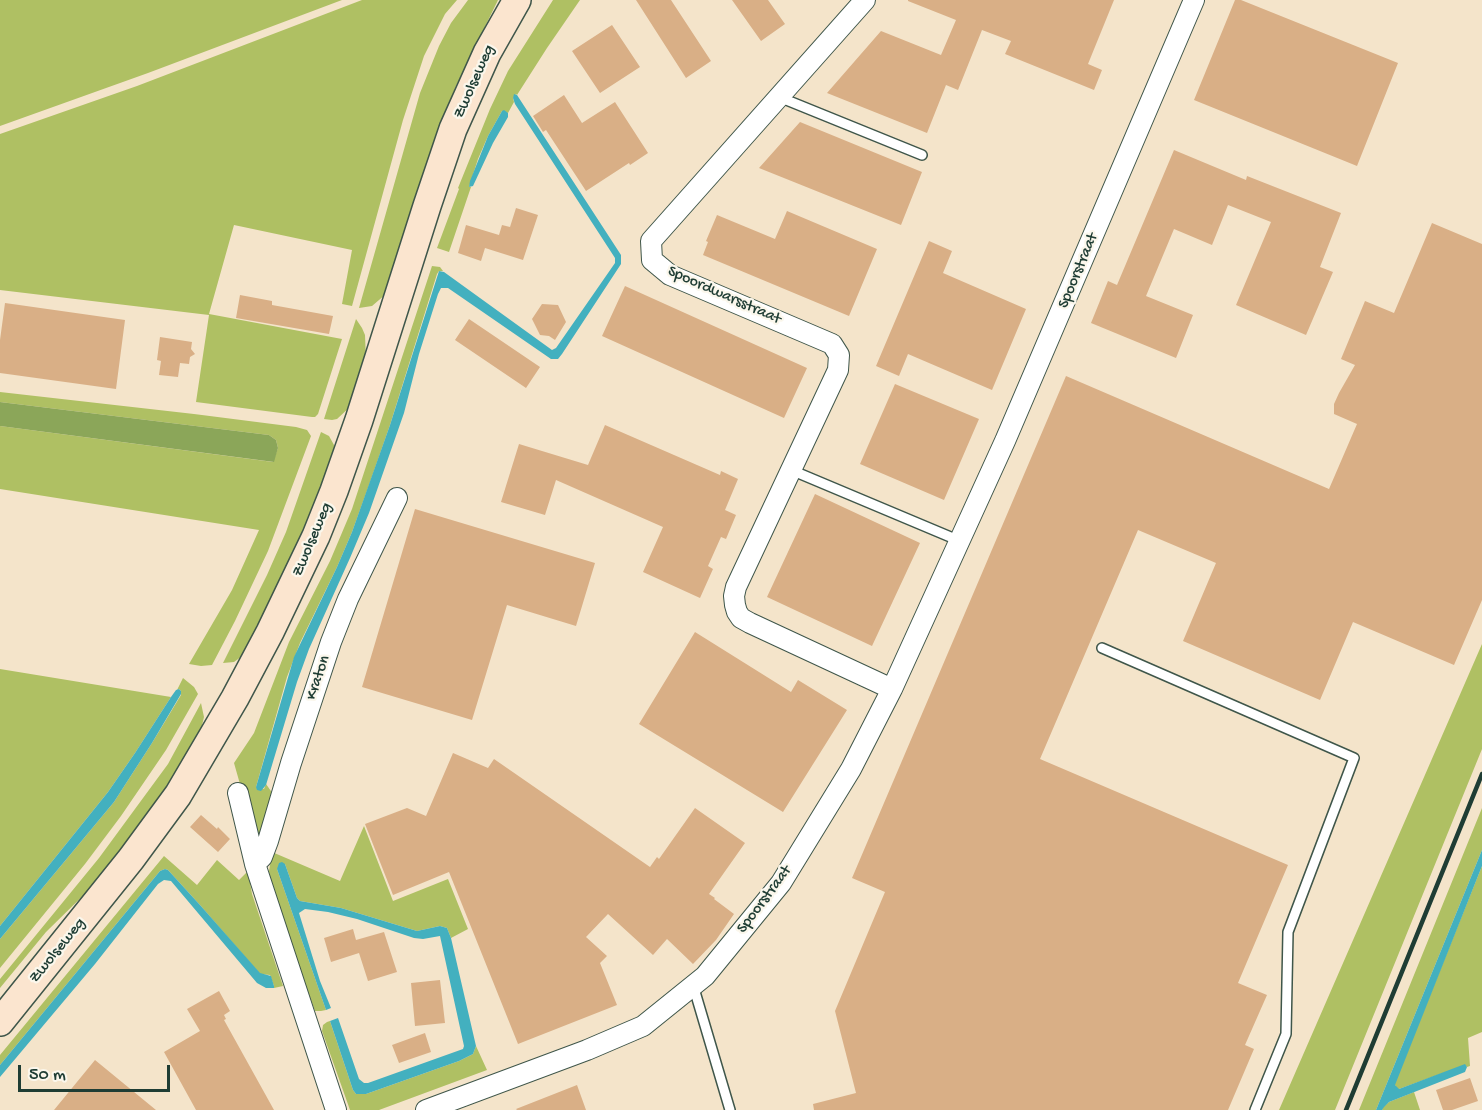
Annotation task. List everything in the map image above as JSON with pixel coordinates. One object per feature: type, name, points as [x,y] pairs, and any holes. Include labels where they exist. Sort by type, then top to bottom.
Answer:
[{"type":"main road","name":"Zwolseweg","points":[[0,1022],[131,859],[178,795],[236,698],[270,632],[312,546],[334,491],[453,129],[487,53],[517,0]]},
{"type":"street","name":"Spoordwarsstraat","points":[[865,0],[651,241],[652,260],[670,275],[832,344],[839,355],[838,370],[736,587],[734,596],[737,612],[741,618],[892,689]]},
{"type":"street","name":"Spoorstraat","points":[[426,1110],[586,1050],[643,1026],[705,976],[781,883],[851,769],[892,689],[1015,419],[1194,0]]},
{"type":"street","name":"Kraton","points":[[255,864],[262,857],[268,840],[332,642],[352,591],[398,498]]},
{"type":"street","points":[[238,793],[255,864],[336,1110]]},
{"type":"lane","points":[[778,97],[922,155]]},
{"type":"lane","points":[[791,470],[960,541]]},
{"type":"lane","points":[[1102,648],[1354,758],[1288,932],[1286,1034],[1255,1110]]},
{"type":"lane","points":[[693,985],[730,1110]]},
{"type":"green space","points":[[0,0],[342,0],[0,126]]},
{"type":"green space","points":[[362,0],[457,0],[445,14],[424,56],[403,120],[352,306],[342,304],[352,250],[234,225],[209,314],[342,339],[318,414],[315,417],[196,402],[209,315],[0,290],[0,134],[137,86]]},
{"type":"green space","points":[[468,0],[498,0],[455,88],[423,177],[386,294],[372,306],[359,308],[420,93],[439,46],[451,23]]},
{"type":"green space","points":[[553,0],[580,0],[513,98],[514,102],[508,113],[502,111],[488,136],[478,159],[449,252],[437,248],[490,109],[508,71]]},
{"type":"green space","points":[[432,266],[440,267],[443,271],[437,274],[369,485],[352,532],[300,643],[287,677],[256,787],[264,789],[266,784],[273,794],[260,837],[255,837],[234,763],[254,733],[289,642],[330,561],[352,509]]},
{"type":"green space","points":[[356,319],[365,335],[366,360],[351,406],[337,419],[324,419]]},
{"type":"green space","points":[[0,392],[194,414],[307,430],[311,436],[268,551],[212,665],[189,664],[232,590],[259,530],[0,489],[0,426],[273,462],[278,448],[276,440],[269,435],[0,402]]},
{"type":"green space","points":[[0,402],[269,435],[276,440],[278,448],[274,462],[0,426]]},
{"type":"green space","points":[[321,432],[329,436],[335,453],[307,526],[245,654],[234,662],[223,663],[286,532]]},
{"type":"green space","points":[[1482,644],[1482,749],[1335,1110],[1279,1110]]},
{"type":"green space","points":[[0,669],[171,697],[108,792],[0,926]]},
{"type":"green space","points":[[183,678],[194,687],[198,694],[166,750],[85,864],[0,968],[0,939],[114,802],[181,695],[181,691],[177,690]]},
{"type":"green space","points":[[201,703],[204,717],[199,738],[138,830],[103,876],[46,932],[0,988],[0,979],[99,858],[168,764]]},
{"type":"green space","points":[[1482,808],[1482,850],[1376,1110],[1359,1110]]},
{"type":"green space","points":[[364,826],[393,901],[448,879],[468,929],[451,938],[447,928],[440,926],[417,931],[341,908],[300,901],[285,864],[277,869],[326,1010],[315,1011],[270,886],[269,871],[272,852],[340,881]]},
{"type":"green space","points":[[164,856],[197,885],[217,860],[239,880],[248,871],[252,894],[283,986],[274,988],[270,975],[260,974],[200,905],[165,869],[160,871],[0,1065],[0,1055]]},
{"type":"green space","points":[[1482,866],[1482,1032],[1468,1038],[1470,1066],[1465,1065],[1397,1089],[1395,1082]]},
{"type":"green space","points":[[330,1021],[356,1094],[366,1094],[459,1061],[473,1054],[476,1046],[487,1070],[379,1110],[350,1110],[322,1031],[323,1025]]},
{"type":"green space","points":[[1414,1092],[1420,1110],[1382,1110],[1389,1102]]},
{"type":"water","points":[[514,94],[517,95],[621,255],[621,264],[558,359],[551,359],[448,288],[441,288],[419,354],[404,413],[369,513],[309,649],[266,785],[261,791],[257,790],[294,657],[352,532],[390,425],[439,271],[444,272],[552,350],[556,348],[615,263],[615,258],[515,104]]},
{"type":"water","points":[[504,110],[508,113],[508,117],[473,186],[469,187],[488,136]]},
{"type":"water","points":[[179,689],[181,694],[114,802],[0,939],[0,926],[108,792],[171,697]]},
{"type":"water","points":[[1482,850],[1482,866],[1395,1085],[1399,1089],[1465,1064],[1467,1067],[1465,1072],[1389,1102],[1382,1110],[1376,1110]]},
{"type":"water","points":[[279,863],[285,864],[300,901],[341,908],[417,931],[440,926],[447,928],[476,1046],[473,1054],[366,1094],[356,1094],[330,1021],[338,1018],[359,1079],[364,1083],[463,1049],[440,936],[414,938],[357,919],[305,909],[299,913],[320,981],[331,1008],[326,1010],[277,869]]},
{"type":"water","points":[[165,869],[260,973],[271,976],[274,988],[266,988],[257,983],[171,881],[164,880],[158,884],[95,964],[0,1077],[0,1065],[160,871]]},
{"type":"building","points":[[636,0],[671,0],[711,61],[686,78]]},
{"type":"building","points":[[732,0],[768,0],[785,24],[761,41]]},
{"type":"building","points":[[908,0],[1114,0],[1088,64],[1102,70],[1094,90],[1005,54],[1011,41],[982,30],[958,90],[946,85],[927,133],[827,93],[881,31],[941,55],[956,20]]},
{"type":"building","points":[[1235,0],[1241,0],[1398,63],[1357,166],[1194,100]]},
{"type":"building","points":[[612,25],[640,67],[600,93],[572,51]]},
{"type":"building","points":[[564,95],[582,123],[615,102],[648,153],[586,191],[546,130],[543,132],[533,116]]},
{"type":"building","points":[[800,122],[922,172],[901,225],[759,168]]},
{"type":"building","points":[[1174,150],[1246,180],[1247,176],[1341,213],[1320,267],[1333,272],[1306,335],[1236,305],[1271,222],[1228,205],[1212,245],[1174,229],[1146,296],[1193,315],[1176,358],[1091,323],[1108,281],[1117,285]]},
{"type":"building","points":[[516,208],[538,215],[523,260],[485,248],[481,261],[458,253],[466,225],[499,235],[502,225],[510,227]]},
{"type":"building","points":[[787,211],[877,249],[849,316],[703,255],[717,215],[775,239]]},
{"type":"building","points":[[1432,223],[1482,244],[1482,600],[1454,665],[1353,622],[1320,700],[1183,641],[1216,563],[1138,530],[1040,759],[1288,865],[1238,983],[1267,995],[1245,1045],[1254,1049],[1228,1110],[814,1110],[813,1104],[856,1093],[835,1011],[885,892],[852,878],[1066,376],[1329,489],[1357,424],[1334,414],[1334,404],[1355,365],[1341,359],[1365,301],[1394,313]]},
{"type":"building","points":[[929,241],[952,251],[943,273],[1026,309],[992,390],[908,354],[899,376],[876,366]]},
{"type":"building","points":[[625,286],[807,368],[784,418],[602,336]]},
{"type":"building","points":[[240,295],[272,301],[272,305],[333,316],[329,334],[236,318]]},
{"type":"building","points":[[5,303],[125,320],[116,389],[0,373],[0,340]]},
{"type":"building","points":[[542,304],[558,305],[566,322],[555,340],[549,336],[540,335],[532,319]]},
{"type":"building","points":[[469,319],[540,367],[526,388],[455,340]]},
{"type":"building","points":[[160,337],[192,342],[191,349],[195,354],[190,357],[189,364],[180,363],[178,377],[159,375],[161,361],[157,360]]},
{"type":"building","points":[[895,384],[979,419],[944,500],[860,464]]},
{"type":"building","points":[[605,425],[720,475],[721,471],[738,479],[725,510],[736,515],[726,539],[721,537],[708,566],[713,569],[700,598],[643,572],[663,527],[556,480],[545,515],[501,502],[519,444],[588,465]]},
{"type":"building","points":[[815,494],[920,543],[872,646],[767,597]]},
{"type":"building","points":[[415,509],[595,563],[576,626],[507,605],[472,720],[362,687]]},
{"type":"building","points":[[695,632],[791,692],[798,680],[847,710],[783,812],[639,724]]},
{"type":"building","points":[[453,753],[488,768],[494,759],[650,867],[657,857],[659,859],[695,808],[745,843],[709,894],[734,914],[716,940],[693,964],[667,939],[653,955],[608,914],[586,937],[607,956],[600,963],[617,1005],[518,1044],[449,872],[393,895],[365,824],[407,808],[426,816]]},
{"type":"building","points":[[201,815],[230,839],[218,852],[190,827]]},
{"type":"building","points":[[353,929],[356,940],[384,932],[397,972],[368,981],[359,953],[331,962],[324,938]]},
{"type":"building","points":[[440,980],[445,1023],[415,1026],[411,983]]},
{"type":"building","points":[[219,991],[230,1011],[224,1015],[226,1019],[224,1020],[274,1110],[196,1110],[164,1052],[200,1031],[187,1009]]},
{"type":"building","points":[[425,1033],[431,1052],[399,1063],[392,1045]]},
{"type":"building","points":[[95,1060],[156,1110],[54,1110]]},
{"type":"building","points":[[1470,1078],[1478,1101],[1452,1110],[1443,1110],[1436,1090]]},
{"type":"building","points":[[577,1085],[586,1110],[516,1109]]},
{"type":"railway","points":[[1346,1110],[1482,774]]}]
